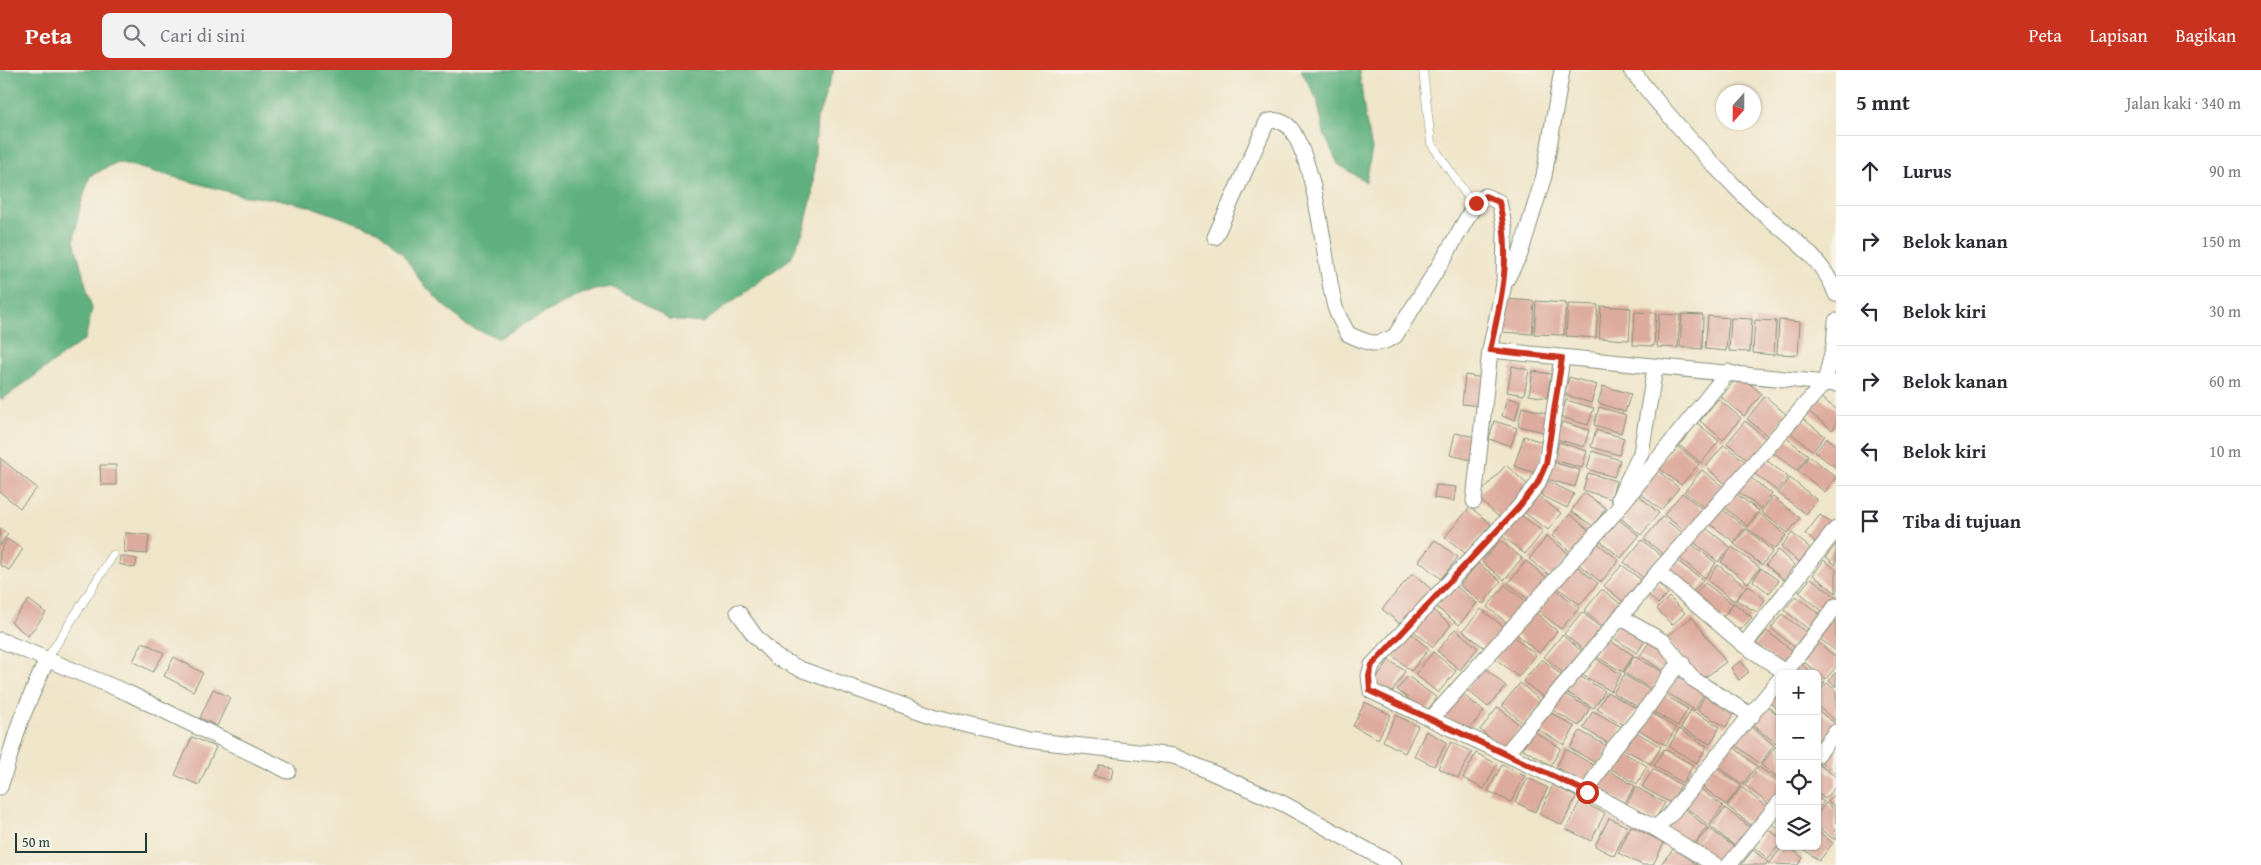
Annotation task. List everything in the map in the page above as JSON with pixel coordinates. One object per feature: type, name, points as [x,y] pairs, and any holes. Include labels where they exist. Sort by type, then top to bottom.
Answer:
[{"type":"street","points":[[1504,284],[1520,254],[1544,176],[1562,70]]},
{"type":"street","points":[[1631,70],[1681,131],[1748,200],[1815,262],[1831,280],[1836,294]]},
{"type":"street","points":[[1215,237],[1267,122],[1273,120],[1284,122],[1293,131],[1309,172],[1336,311],[1348,334],[1371,344],[1384,343],[1395,336],[1474,206],[1485,196],[1499,202],[1505,230],[1504,284],[1490,350],[1474,501]]},
{"type":"street","points":[[1506,754],[1658,572],[1830,383],[1836,321]]},
{"type":"street","points":[[1490,350],[1655,368],[1728,372],[1830,383]]},
{"type":"street","points":[[1562,358],[1546,464],[1537,484],[1518,508],[1372,665],[1369,676],[1370,691],[1587,792],[1655,828],[1715,865]]},
{"type":"street","points":[[1612,516],[1641,453],[1655,368]]},
{"type":"street","points":[[1431,719],[1612,516],[1728,372]]},
{"type":"street","points":[[1744,645],[1836,529]]},
{"type":"street","points":[[1658,572],[1776,670]]},
{"type":"street","points":[[1787,670],[1836,606]]},
{"type":"street","points":[[738,612],[755,636],[776,657],[827,680],[858,688],[936,717],[1027,740],[1174,756],[1284,804],[1394,865]]},
{"type":"street","points":[[1620,617],[1664,642],[1693,679],[1752,716]]},
{"type":"street","points":[[0,640],[128,693],[288,771]]},
{"type":"street","points":[[0,787],[21,719],[47,659]]},
{"type":"street","points":[[1587,792],[1611,752],[1644,712],[1672,672],[1682,663]]},
{"type":"street","points":[[1655,828],[1669,816],[1776,684]]},
{"type":"street","points":[[1821,750],[1836,732]]},
{"type":"street","points":[[1729,865],[1778,805]]},
{"type":"lane","points":[[1424,70],[1431,143],[1474,206]]},
{"type":"lane","points":[[47,659],[113,555]]},
{"type":"green space","points":[[0,70],[834,70],[817,119],[812,197],[804,230],[790,259],[703,323],[669,320],[641,301],[611,287],[581,293],[499,338],[467,326],[441,303],[420,280],[402,253],[377,230],[312,207],[278,199],[244,196],[118,162],[90,176],[80,207],[74,240],[92,309],[85,339],[3,399],[0,398]]},
{"type":"green space","points":[[1301,70],[1359,70],[1365,116],[1372,149],[1366,182],[1338,164],[1324,134],[1317,99]]},
{"type":"building","points":[[1504,299],[1534,301],[1532,334],[1502,332]]},
{"type":"building","points":[[1536,301],[1566,303],[1564,335],[1534,334]]},
{"type":"building","points":[[1568,304],[1598,305],[1596,338],[1566,336]]},
{"type":"building","points":[[1601,306],[1631,308],[1629,340],[1599,338]]},
{"type":"building","points":[[1635,312],[1656,313],[1654,346],[1633,345]]},
{"type":"building","points":[[1659,314],[1680,315],[1678,348],[1657,347]]},
{"type":"building","points":[[1682,314],[1703,315],[1702,349],[1680,347]]},
{"type":"building","points":[[1708,316],[1729,318],[1726,351],[1705,349]]},
{"type":"building","points":[[1731,318],[1752,319],[1750,352],[1729,351]]},
{"type":"building","points":[[1755,320],[1776,321],[1774,355],[1753,353]]},
{"type":"building","points":[[1779,320],[1800,322],[1798,355],[1777,354]]},
{"type":"building","points":[[1512,366],[1529,370],[1524,395],[1507,392]]},
{"type":"building","points":[[1533,371],[1551,374],[1547,398],[1529,395]]},
{"type":"building","points":[[1465,375],[1484,378],[1480,406],[1462,404]]},
{"type":"building","points":[[1739,375],[1762,394],[1744,416],[1721,397]]},
{"type":"building","points":[[1569,377],[1597,385],[1591,403],[1564,394]]},
{"type":"building","points":[[1603,386],[1631,394],[1625,412],[1598,403]]},
{"type":"building","points":[[1816,394],[1836,409],[1836,425],[1832,430],[1805,409]]},
{"type":"building","points":[[1765,396],[1787,415],[1769,437],[1747,419]]},
{"type":"building","points":[[1507,398],[1520,401],[1515,420],[1502,416]]},
{"type":"building","points":[[1718,399],[1741,418],[1723,440],[1700,421]]},
{"type":"building","points":[[1566,400],[1594,408],[1588,425],[1561,417]]},
{"type":"building","points":[[1522,407],[1549,414],[1544,432],[1518,426]]},
{"type":"building","points":[[1599,407],[1626,415],[1621,433],[1594,425]]},
{"type":"building","points":[[1798,415],[1825,436],[1813,451],[1786,429]]},
{"type":"building","points":[[1494,421],[1517,428],[1511,446],[1489,439]]},
{"type":"building","points":[[1745,421],[1768,440],[1750,462],[1727,443]]},
{"type":"building","points":[[1562,422],[1589,430],[1584,447],[1556,439]]},
{"type":"building","points":[[1697,423],[1719,441],[1701,463],[1679,445]]},
{"type":"building","points":[[1596,430],[1624,438],[1619,455],[1591,447]]},
{"type":"building","points":[[1455,433],[1476,437],[1471,460],[1450,455]]},
{"type":"building","points":[[1781,434],[1808,455],[1797,470],[1769,449]]},
{"type":"building","points":[[1524,436],[1545,443],[1535,473],[1514,466]]},
{"type":"building","points":[[1827,438],[1836,445],[1836,468],[1815,452]]},
{"type":"building","points":[[1559,442],[1587,451],[1582,468],[1554,460]]},
{"type":"building","points":[[1676,445],[1699,464],[1681,485],[1658,467]]},
{"type":"building","points":[[1724,445],[1747,463],[1728,486],[1706,467]]},
{"type":"building","points":[[1592,451],[1620,460],[1614,477],[1587,469]]},
{"type":"building","points":[[1761,456],[1788,477],[1777,491],[1750,470]]},
{"type":"building","points":[[1809,456],[1836,477],[1825,492],[1798,471]]},
{"type":"building","points":[[0,458],[37,488],[20,508],[0,492]]},
{"type":"building","points":[[1553,462],[1580,470],[1575,487],[1547,479]]},
{"type":"building","points":[[100,465],[116,465],[116,485],[101,485]]},
{"type":"building","points":[[1506,465],[1530,487],[1500,518],[1477,497]]},
{"type":"building","points":[[1657,470],[1679,488],[1661,510],[1639,492]]},
{"type":"building","points":[[1702,470],[1725,488],[1707,510],[1684,492]]},
{"type":"building","points":[[1588,473],[1616,481],[1611,499],[1583,490]]},
{"type":"building","points":[[1745,473],[1772,494],[1761,509],[1733,488]]},
{"type":"building","points":[[1790,478],[1817,500],[1806,514],[1778,493]]},
{"type":"building","points":[[1548,481],[1574,494],[1567,508],[1541,495]]},
{"type":"building","points":[[1436,485],[1456,487],[1454,501],[1434,498]]},
{"type":"building","points":[[1731,490],[1759,511],[1747,526],[1720,504]]},
{"type":"building","points":[[1584,493],[1606,508],[1593,526],[1571,511]]},
{"type":"building","points":[[1682,493],[1705,511],[1687,533],[1664,515]]},
{"type":"building","points":[[1637,494],[1659,513],[1641,535],[1618,516]]},
{"type":"building","points":[[1538,496],[1561,513],[1548,530],[1525,513]]},
{"type":"building","points":[[1773,497],[1800,518],[1788,533],[1761,512]]},
{"type":"building","points":[[1718,506],[1745,527],[1734,542],[1706,521]]},
{"type":"building","points":[[1470,507],[1491,524],[1466,554],[1445,537]]},
{"type":"building","points":[[1759,513],[1786,535],[1775,549],[1747,528]]},
{"type":"building","points":[[1520,514],[1543,532],[1525,554],[1502,536]]},
{"type":"building","points":[[1570,514],[1592,533],[1574,555],[1552,536]]},
{"type":"building","points":[[1820,515],[1835,526],[1820,546],[1805,534]]},
{"type":"building","points":[[1662,517],[1685,535],[1667,557],[1644,539]]},
{"type":"building","points":[[1617,518],[1639,536],[1621,558],[1599,540]]},
{"type":"building","points":[[1702,525],[1730,547],[1718,562],[1691,540]]},
{"type":"building","points":[[0,529],[8,534],[0,546]]},
{"type":"building","points":[[1746,529],[1773,551],[1762,565],[1734,544]]},
{"type":"building","points":[[125,533],[149,535],[147,554],[124,552]]},
{"type":"building","points":[[1792,533],[1811,549],[1799,562],[1781,547]]},
{"type":"building","points":[[1547,536],[1570,555],[1552,577],[1529,559]]},
{"type":"building","points":[[7,539],[23,549],[9,570],[0,565],[0,552]]},
{"type":"building","points":[[1435,540],[1458,557],[1441,579],[1419,561]]},
{"type":"building","points":[[1500,540],[1522,558],[1504,580],[1482,562]]},
{"type":"building","points":[[1642,540],[1665,559],[1646,580],[1624,562]]},
{"type":"building","points":[[1596,542],[1619,560],[1601,582],[1578,564]]},
{"type":"building","points":[[1689,542],[1716,563],[1705,578],[1678,557]]},
{"type":"building","points":[[1836,544],[1836,565],[1826,557]]},
{"type":"building","points":[[1732,547],[1760,568],[1748,583],[1721,562]]},
{"type":"building","points":[[1778,550],[1794,565],[1784,580],[1766,565]]},
{"type":"building","points":[[120,556],[137,559],[135,568],[119,564]]},
{"type":"building","points":[[1675,559],[1703,580],[1691,595],[1664,574]]},
{"type":"building","points":[[1824,560],[1836,570],[1836,593],[1813,575]]},
{"type":"building","points":[[1526,561],[1549,580],[1531,602],[1508,583]]},
{"type":"building","points":[[1478,563],[1501,581],[1483,604],[1460,585]]},
{"type":"building","points":[[1575,565],[1598,583],[1580,605],[1557,587]]},
{"type":"building","points":[[1622,565],[1645,583],[1627,605],[1604,586]]},
{"type":"building","points":[[1718,565],[1746,587],[1734,601],[1707,580]]},
{"type":"building","points":[[1761,568],[1779,581],[1769,593],[1753,581]]},
{"type":"building","points":[[1413,573],[1432,590],[1401,625],[1382,609]]},
{"type":"building","points":[[1811,578],[1836,597],[1836,602],[1826,614],[1799,592]]},
{"type":"building","points":[[1658,583],[1668,594],[1658,604],[1647,594]]},
{"type":"building","points":[[1705,583],[1733,604],[1721,619],[1693,597]]},
{"type":"building","points":[[1454,585],[1477,603],[1459,625],[1436,607]]},
{"type":"building","points":[[1505,585],[1528,603],[1510,625],[1487,607]]},
{"type":"building","points":[[1748,585],[1765,600],[1757,612],[1736,600]]},
{"type":"building","points":[[1556,589],[1579,608],[1561,629],[1538,611]]},
{"type":"building","points":[[1602,589],[1624,607],[1606,629],[1584,611]]},
{"type":"building","points":[[1796,596],[1823,617],[1812,632],[1784,610]]},
{"type":"building","points":[[1669,597],[1685,613],[1672,625],[1657,609]]},
{"type":"building","points":[[29,600],[46,613],[28,636],[11,622]]},
{"type":"building","points":[[1734,603],[1752,617],[1741,630],[1722,618]]},
{"type":"building","points":[[1428,606],[1451,625],[1433,647],[1410,628]]},
{"type":"building","points":[[1481,609],[1504,627],[1486,649],[1463,631]]},
{"type":"building","points":[[1535,612],[1557,631],[1539,653],[1516,634]]},
{"type":"building","points":[[1582,612],[1605,631],[1587,653],[1564,634]]},
{"type":"building","points":[[1782,614],[1810,635],[1798,650],[1771,628]]},
{"type":"building","points":[[1692,617],[1726,662],[1700,681],[1666,637]]},
{"type":"building","points":[[1831,617],[1836,621],[1836,651],[1816,636]]},
{"type":"building","points":[[1619,622],[1646,639],[1637,653],[1610,636]]},
{"type":"building","points":[[1455,629],[1478,648],[1460,670],[1437,651]]},
{"type":"building","points":[[1407,630],[1429,649],[1411,671],[1389,652]]},
{"type":"building","points":[[1767,631],[1794,652],[1783,666],[1755,645]]},
{"type":"building","points":[[1562,635],[1585,654],[1567,676],[1544,657]]},
{"type":"building","points":[[1513,636],[1536,655],[1518,677],[1495,658]]},
{"type":"building","points":[[1605,638],[1633,655],[1623,672],[1595,656]]},
{"type":"building","points":[[1815,640],[1836,657],[1836,667],[1826,679],[1821,675],[1821,670],[1814,670],[1800,659]]},
{"type":"building","points":[[143,642],[164,653],[153,672],[133,661]]},
{"type":"building","points":[[1649,642],[1676,659],[1667,673],[1640,656]]},
{"type":"building","points":[[1433,652],[1456,671],[1438,693],[1415,674]]},
{"type":"building","points":[[1634,656],[1663,672],[1653,690],[1624,673]]},
{"type":"building","points":[[174,657],[203,673],[193,691],[164,676]]},
{"type":"building","points":[[1593,657],[1621,674],[1611,691],[1582,675]]},
{"type":"building","points":[[1542,659],[1564,677],[1546,699],[1523,681]]},
{"type":"building","points":[[1389,660],[1405,671],[1391,694],[1374,683]]},
{"type":"building","points":[[1741,661],[1749,672],[1739,680],[1731,668]]},
{"type":"building","points":[[1798,662],[1809,670],[1792,670]]},
{"type":"building","points":[[1484,667],[1506,686],[1488,707],[1466,689]]},
{"type":"building","points":[[1836,672],[1836,687],[1829,681]]},
{"type":"building","points":[[1576,674],[1605,691],[1594,708],[1566,692]]},
{"type":"building","points":[[1624,675],[1653,692],[1642,709],[1613,693]]},
{"type":"building","points":[[1408,676],[1437,698],[1426,712],[1397,690]]},
{"type":"building","points":[[1677,676],[1705,692],[1695,710],[1667,693]]},
{"type":"building","points":[[1520,683],[1542,702],[1524,724],[1502,705]]},
{"type":"building","points":[[1827,683],[1836,691],[1836,721],[1821,709],[1821,690]]},
{"type":"building","points":[[213,689],[230,697],[217,726],[200,718]]},
{"type":"building","points":[[1776,690],[1776,708],[1767,701]]},
{"type":"building","points":[[1561,692],[1590,708],[1579,726],[1551,709]]},
{"type":"building","points":[[1607,692],[1636,708],[1626,726],[1597,709]]},
{"type":"building","points":[[1660,692],[1688,709],[1678,726],[1650,710]]},
{"type":"building","points":[[1707,692],[1736,709],[1726,727],[1697,710]]},
{"type":"building","points":[[1461,693],[1484,711],[1466,733],[1443,715]]},
{"type":"building","points":[[1365,702],[1391,715],[1378,739],[1353,726]]},
{"type":"building","points":[[1764,704],[1776,713],[1776,743],[1749,723]]},
{"type":"building","points":[[1498,707],[1521,726],[1503,748],[1480,730]]},
{"type":"building","points":[[1546,710],[1575,727],[1564,745],[1536,728]]},
{"type":"building","points":[[1691,710],[1720,727],[1710,744],[1681,728]]},
{"type":"building","points":[[1593,711],[1622,727],[1611,745],[1583,728]]},
{"type":"building","points":[[1648,711],[1676,728],[1666,745],[1637,729]]},
{"type":"building","points":[[1821,713],[1836,724],[1821,743]]},
{"type":"building","points":[[1396,715],[1418,726],[1405,753],[1383,741]]},
{"type":"building","points":[[1748,724],[1774,745],[1760,764],[1733,743]]},
{"type":"building","points":[[1679,729],[1707,746],[1697,763],[1669,747]]},
{"type":"building","points":[[1633,730],[1661,747],[1651,764],[1622,748]]},
{"type":"building","points":[[1426,731],[1447,742],[1434,766],[1414,756]]},
{"type":"building","points":[[1533,731],[1561,748],[1551,765],[1523,749]]},
{"type":"building","points":[[1580,731],[1609,747],[1599,765],[1570,748]]},
{"type":"building","points":[[192,737],[216,747],[199,785],[175,775]]},
{"type":"building","points":[[1832,741],[1836,744],[1836,774],[1821,762],[1821,756]]},
{"type":"building","points":[[1451,742],[1472,752],[1458,778],[1438,768]]},
{"type":"building","points":[[1731,745],[1757,766],[1742,785],[1716,764]]},
{"type":"building","points":[[1776,746],[1776,776],[1761,765]]},
{"type":"building","points":[[1566,749],[1595,766],[1584,784],[1556,767]]},
{"type":"building","points":[[1664,749],[1693,765],[1683,783],[1654,766]]},
{"type":"building","points":[[1619,750],[1647,766],[1637,784],[1608,767]]},
{"type":"building","points":[[1476,753],[1497,764],[1484,789],[1463,778]]},
{"type":"building","points":[[1100,765],[1113,767],[1111,780],[1093,776]]},
{"type":"building","points":[[1502,765],[1525,776],[1511,802],[1488,791]]},
{"type":"building","points":[[1714,765],[1741,786],[1726,805],[1699,784]]},
{"type":"building","points":[[1821,766],[1836,777],[1836,786],[1825,799],[1821,796]]},
{"type":"building","points":[[1759,767],[1776,779],[1776,800],[1771,806],[1745,785]]},
{"type":"building","points":[[1606,769],[1635,786],[1625,803],[1596,787]]},
{"type":"building","points":[[1653,769],[1681,785],[1671,803],[1642,787]]},
{"type":"building","points":[[1528,778],[1548,788],[1535,812],[1515,802]]},
{"type":"building","points":[[1553,785],[1576,797],[1562,825],[1539,814]]},
{"type":"building","points":[[1697,786],[1723,806],[1709,825],[1682,805]]},
{"type":"building","points":[[1636,787],[1665,803],[1654,821],[1626,805]]},
{"type":"building","points":[[1741,787],[1768,808],[1753,827],[1727,806]]},
{"type":"building","points":[[1836,791],[1836,808],[1828,801]]},
{"type":"building","points":[[1580,801],[1605,813],[1591,841],[1566,829]]},
{"type":"building","points":[[1826,803],[1836,811],[1835,840],[1821,830],[1821,809]]},
{"type":"building","points":[[1681,806],[1707,827],[1693,846],[1666,825]]},
{"type":"building","points":[[1725,808],[1751,828],[1736,847],[1710,826]]},
{"type":"building","points":[[1776,812],[1776,827],[1768,821]]},
{"type":"building","points":[[1609,818],[1628,827],[1614,856],[1595,846]]},
{"type":"building","points":[[1631,826],[1664,843],[1653,865],[1642,865],[1618,853]]},
{"type":"building","points":[[1709,828],[1736,848],[1722,865],[1694,846]]},
{"type":"building","points":[[1768,829],[1776,835],[1776,849],[1768,859],[1754,847]]},
{"type":"building","points":[[1821,833],[1833,843],[1819,861],[1805,850],[1821,850]]},
{"type":"building","points":[[1675,847],[1697,865],[1660,865]]},
{"type":"building","points":[[1753,850],[1768,862],[1765,865],[1741,865]]},
{"type":"building","points":[[1780,850],[1793,850],[1803,858],[1798,865],[1769,864]]},
{"type":"route","points":[[1476,203],[1485,196],[1499,202],[1505,230],[1504,284],[1490,350],[1562,358],[1546,464],[1529,496],[1372,665],[1369,676],[1370,691],[1587,792]]}]
